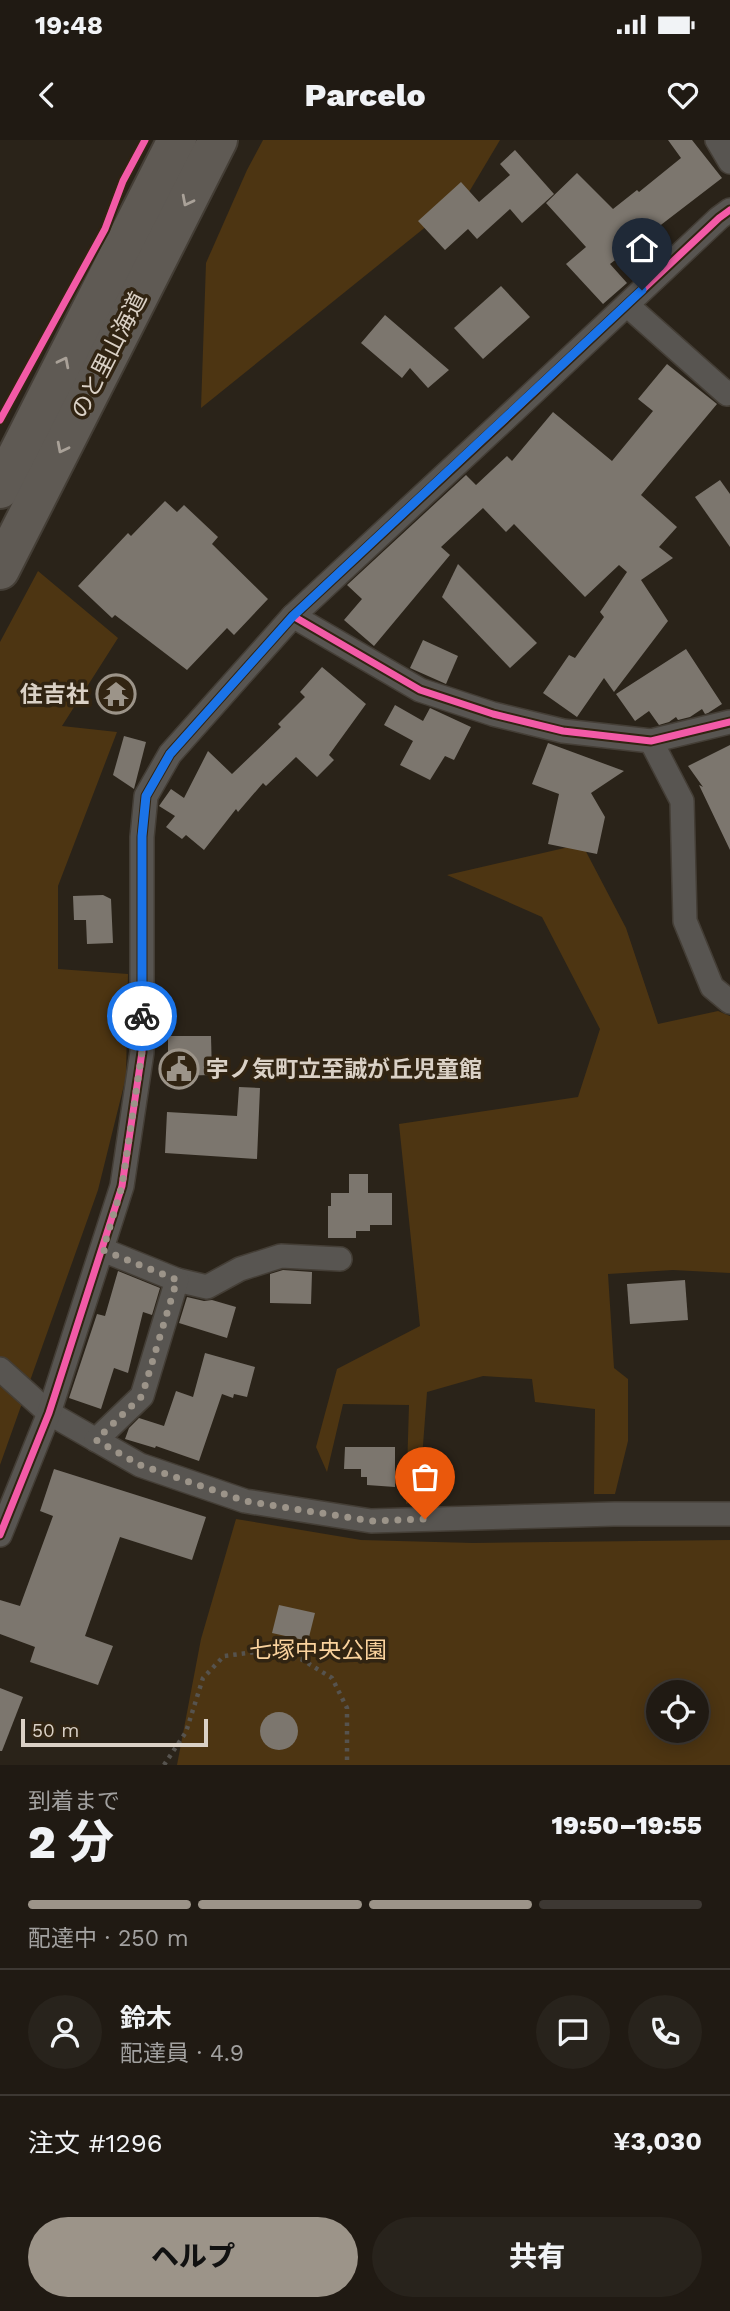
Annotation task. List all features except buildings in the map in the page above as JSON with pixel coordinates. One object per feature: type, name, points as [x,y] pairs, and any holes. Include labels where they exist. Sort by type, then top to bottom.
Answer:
[{"type":"highway","name":"のと里山海道","points":[[0,489],[177,140]]},
{"type":"highway","name":"のと里山海道","points":[[0,570],[218,140]]},
{"type":"street","points":[[717,140],[730,162]]},
{"type":"street","points":[[0,1535],[49,1413],[122,1186],[142,1052],[142,836],[146,796],[170,754],[293,616],[719,218],[730,211]]},
{"type":"street","points":[[627,305],[727,394],[730,392]]},
{"type":"street","points":[[293,616],[420,690],[493,714],[563,731],[651,741],[730,722]]},
{"type":"street","points":[[651,741],[682,801],[685,921],[712,987],[730,1002]]},
{"type":"street","points":[[103,1250],[177,1280],[207,1287],[240,1269],[281,1256],[340,1259]]},
{"type":"street","points":[[96,1440],[142,1396],[177,1280]]},
{"type":"street","points":[[0,1369],[49,1413],[140,1465],[245,1501],[371,1521],[614,1514],[730,1514]]},
{"type":"path","points":[[164,1765],[186,1732],[203,1678],[224,1656],[256,1652],[301,1659],[332,1678],[347,1708],[346,1765]]},
{"type":"green space","points":[[263,140],[500,140],[469,192],[201,408],[206,263]]},
{"type":"green space","points":[[38,571],[118,638],[62,726],[117,732],[58,886],[58,969],[128,974],[126,1077],[98,1190],[0,1465],[0,642]]},
{"type":"green space","points":[[582,844],[626,928],[658,1024],[718,1011],[730,1016],[730,1273],[673,1270],[608,1274],[614,1368],[628,1379],[628,1441],[615,1494],[594,1494],[595,1409],[535,1402],[532,1379],[483,1376],[427,1392],[419,1498],[406,1504],[409,1405],[343,1404],[327,1472],[316,1447],[337,1369],[420,1326],[399,1124],[578,1097],[600,1029],[542,917],[447,875]]},
{"type":"green space","name":"七塚中央公園","points":[[236,1519],[361,1540],[473,1543],[730,1540],[730,1765],[177,1765],[201,1639]]},
{"type":"cycle path","points":[[0,420],[105,229],[123,181],[145,140]]},
{"type":"cycle path","points":[[730,210],[293,616],[420,690],[493,714],[563,731],[651,741],[730,722]]},
{"type":"cycle path","points":[[0,1535],[49,1413],[122,1186],[142,1052],[142,837],[146,796],[170,754],[293,616]]},
{"type":"way so far","points":[[142,1016],[142,1052],[122,1186],[103,1250],[177,1280],[142,1396],[96,1440],[140,1465],[245,1501],[371,1521],[425,1519]]},
{"type":"place","name":"住吉社","points":[[116,694]]},
{"type":"place","name":"宇ノ気町立至誠が丘児童館","points":[[179,1069]]},
{"type":"route","points":[[142,1016],[142,836],[146,796],[170,754],[293,616],[642,290]]}]
